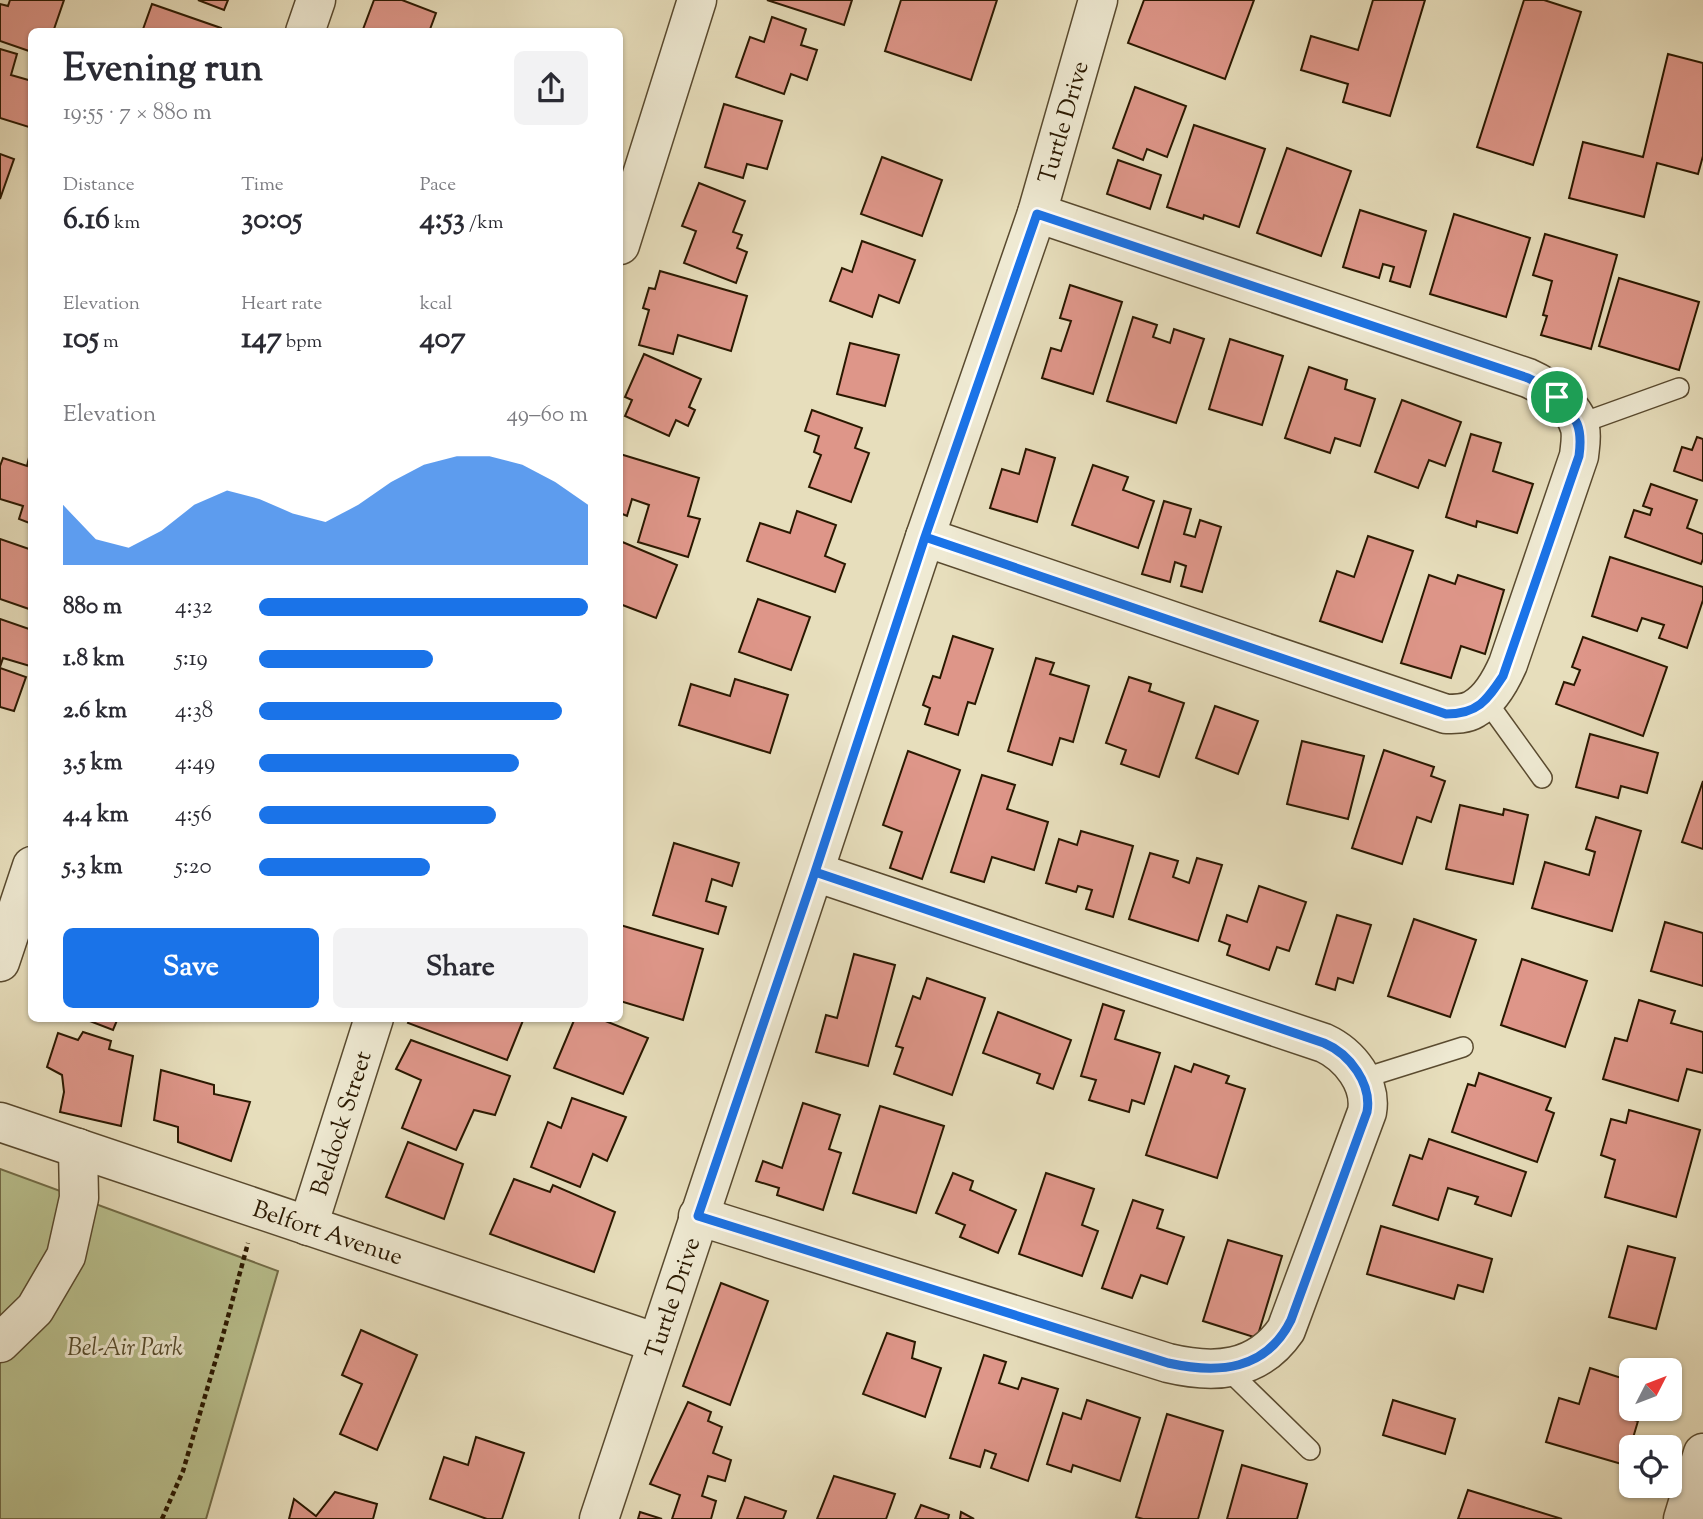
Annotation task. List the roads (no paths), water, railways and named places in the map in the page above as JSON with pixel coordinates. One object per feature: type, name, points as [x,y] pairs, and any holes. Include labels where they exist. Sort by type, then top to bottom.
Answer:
[{"type":"street","points":[[306,28],[316,0]]},
{"type":"street","points":[[623,236],[698,0]]},
{"type":"street","name":"Turtle Drive","points":[[599,1519],[925,537],[1037,214],[1098,0]]},
{"type":"street","points":[[925,537],[1446,714],[1475,709],[1503,676],[1508,664],[1579,456],[1579,424],[1548,388],[1528,378],[1037,214]]},
{"type":"street","points":[[698,1216],[1168,1363],[1201,1368],[1226,1368],[1259,1357],[1280,1339],[1291,1320],[1367,1112],[1367,1095],[1361,1079],[1347,1058],[1332,1046],[815,872]]},
{"type":"street","points":[[0,962],[28,878]]},
{"type":"street","name":"Beldock Street","points":[[308,1226],[373,1022]]},
{"type":"street","name":"Belfort Avenue","points":[[0,1122],[657,1343]]},
{"type":"street","points":[[0,1343],[35,1309],[66,1256],[79,1198],[78,1148]]},
{"type":"street","points":[[1683,1519],[1700,1473]]},
{"type":"lane","points":[[1579,424],[1679,388]]},
{"type":"lane","points":[[1485,699],[1542,778]]},
{"type":"lane","points":[[1361,1079],[1463,1047]]},
{"type":"lane","points":[[1226,1368],[1310,1450]]},
{"type":"park label","name":"Bel-Air Park","points":[[125,1347]]}]
